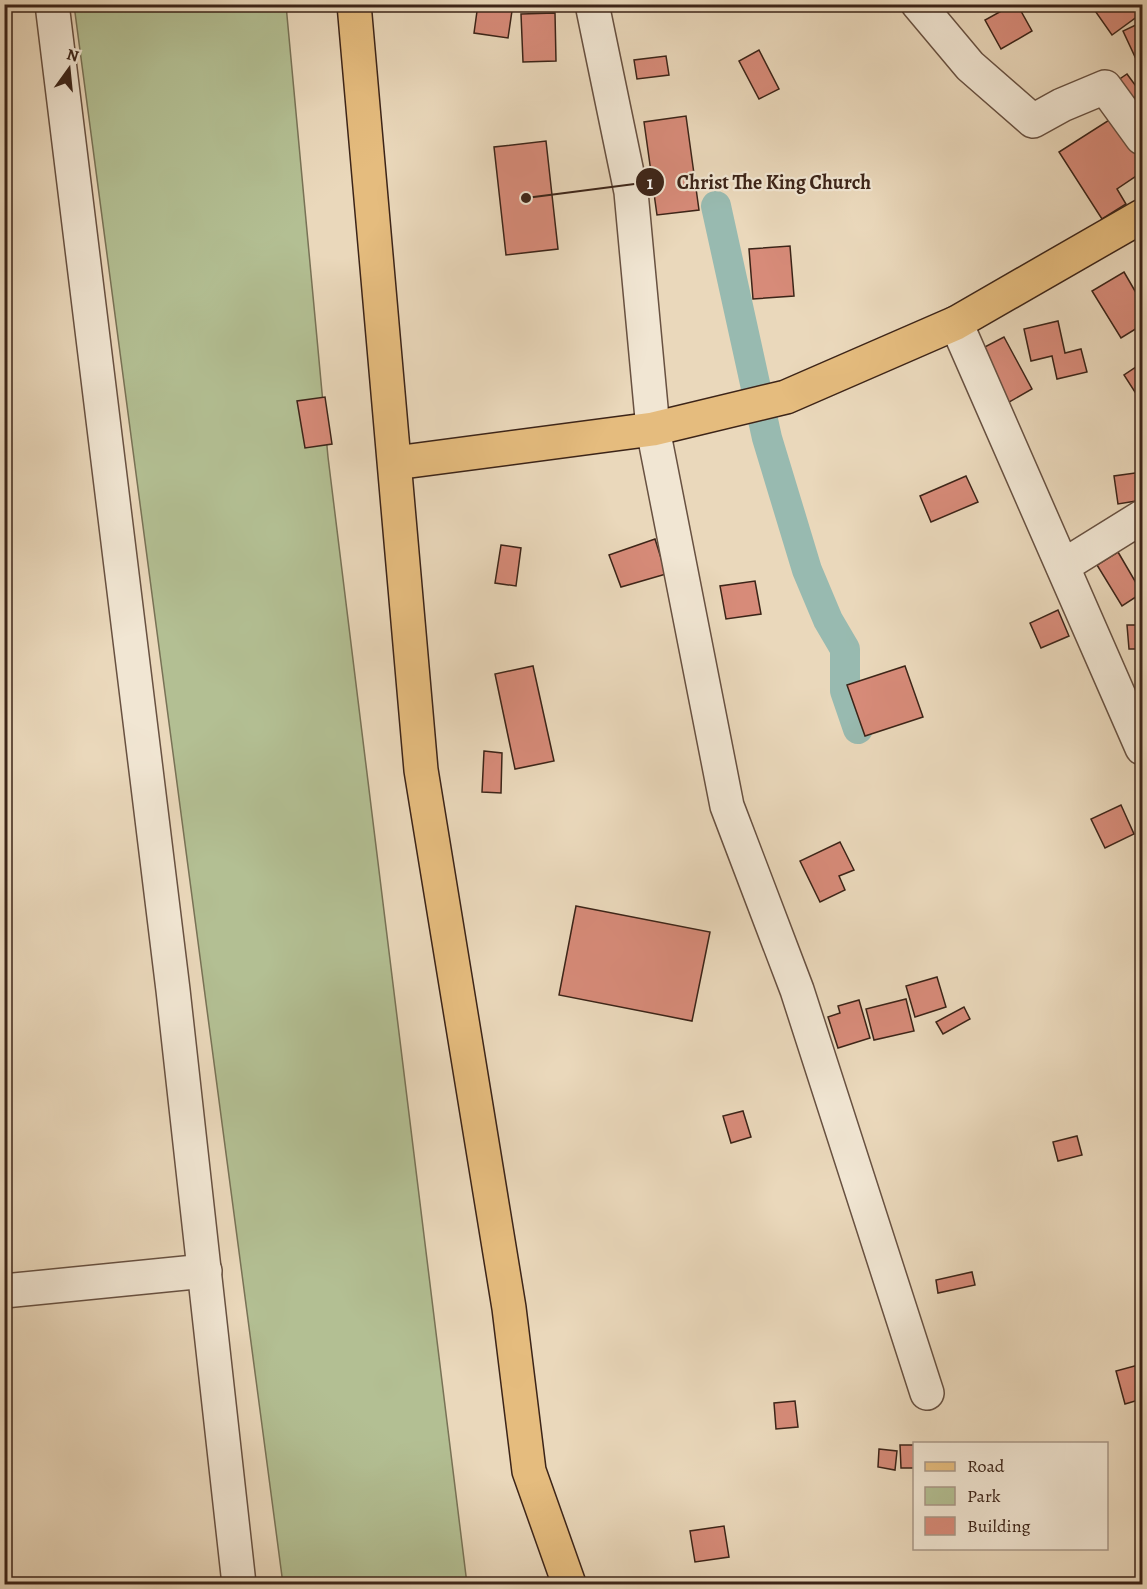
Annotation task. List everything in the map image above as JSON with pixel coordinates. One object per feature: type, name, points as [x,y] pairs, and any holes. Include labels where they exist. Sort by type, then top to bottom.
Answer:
[{"type":"main road","points":[[354,4],[421,770],[509,1308],[530,1471],[570,1584]]},
{"type":"main road","points":[[394,463],[653,429],[786,397],[956,323],[1143,216]]},
{"type":"street","points":[[52,4],[173,990],[239,1584]]},
{"type":"street","points":[[592,4],[631,192],[653,429],[727,806],[797,990],[927,1393]]},
{"type":"street","points":[[918,4],[970,66],[1033,121],[1062,105],[1105,87],[1143,138]]},
{"type":"street","points":[[956,323],[1143,747]]},
{"type":"street","points":[[1063,566],[1143,517]]},
{"type":"street","points":[[4,1291],[205,1271]]},
{"type":"green space","points":[[74,5],[286,5],[328,457],[467,1584],[283,1584]]},
{"type":"building","points":[[478,4],[513,4],[508,38],[474,33]]},
{"type":"building","points":[[1017,4],[1032,31],[1001,49],[985,20]]},
{"type":"building","points":[[1098,4],[1142,4],[1142,13],[1112,35],[1093,8]]},
{"type":"building","points":[[555,13],[556,61],[523,62],[521,14]]},
{"type":"building","points":[[1142,22],[1142,56],[1136,59],[1123,31]]},
{"type":"building","points":[[759,50],[779,89],[759,99],[739,61]]},
{"type":"building","points":[[666,56],[669,75],[637,79],[634,60]]},
{"type":"building","points":[[1127,74],[1141,93],[1122,106],[1108,87]]},
{"type":"building","points":[[1117,115],[1142,153],[1142,172],[1117,189],[1126,204],[1102,219],[1059,152]]},
{"type":"building","points":[[686,116],[699,210],[657,215],[644,122]]},
{"type":"building","points":[[546,141],[558,249],[506,255],[494,147]]},
{"type":"building","points":[[790,246],[794,296],[753,299],[749,249]]},
{"type":"building","points":[[1124,272],[1142,303],[1142,325],[1121,338],[1092,291]]},
{"type":"building","points":[[1058,321],[1065,353],[1081,349],[1087,372],[1057,379],[1052,356],[1031,361],[1024,329]]},
{"type":"building","points":[[1004,337],[1032,389],[1004,405],[975,352]]},
{"type":"building","points":[[1142,363],[1142,403],[1124,375]]},
{"type":"building","points":[[325,397],[332,444],[305,448],[297,401]]},
{"type":"building","points":[[1142,472],[1142,500],[1118,504],[1114,476]]},
{"type":"building","points":[[966,476],[978,502],[931,522],[920,496]]},
{"type":"building","points":[[655,539],[666,574],[621,587],[609,555]]},
{"type":"building","points":[[501,545],[521,548],[516,586],[495,583]]},
{"type":"building","points":[[1118,552],[1142,593],[1122,606],[1097,565]]},
{"type":"building","points":[[755,581],[761,614],[726,619],[720,586]]},
{"type":"building","points":[[1058,610],[1069,636],[1041,648],[1030,623]]},
{"type":"building","points":[[1127,625],[1142,625],[1142,649],[1129,649]]},
{"type":"building","points":[[533,666],[554,761],[515,769],[495,674]]},
{"type":"building","points":[[905,666],[923,717],[865,736],[847,685]]},
{"type":"building","points":[[484,751],[502,753],[501,793],[482,792]]},
{"type":"building","points":[[1121,805],[1134,834],[1105,848],[1091,819]]},
{"type":"building","points":[[840,842],[854,870],[839,876],[845,890],[820,902],[800,861]]},
{"type":"building","points":[[576,906],[710,932],[692,1021],[559,995]]},
{"type":"building","points":[[937,977],[946,1007],[915,1017],[906,986]]},
{"type":"building","points":[[906,999],[914,1031],[874,1040],[866,1009]]},
{"type":"building","points":[[859,1000],[870,1038],[838,1048],[828,1017],[840,1013],[838,1006]]},
{"type":"building","points":[[964,1007],[970,1019],[943,1034],[936,1022]]},
{"type":"building","points":[[743,1111],[751,1137],[731,1143],[723,1116]]},
{"type":"building","points":[[1077,1136],[1082,1155],[1058,1161],[1053,1142]]},
{"type":"building","points":[[972,1272],[975,1285],[938,1293],[936,1280]]},
{"type":"building","points":[[1142,1364],[1142,1399],[1125,1404],[1116,1371]]},
{"type":"building","points":[[795,1401],[798,1427],[776,1429],[774,1403]]},
{"type":"building","points":[[900,1445],[913,1445],[913,1468],[901,1468]]},
{"type":"building","points":[[879,1449],[897,1451],[895,1470],[878,1467]]},
{"type":"building","points":[[724,1526],[729,1557],[695,1562],[690,1531]]},
{"type":"waterway","points":[[716,206],[767,438],[807,570],[828,620],[845,649],[845,691],[858,729]]},
{"type":"place","name":"Christ The King Church","points":[[526,198]]}]
